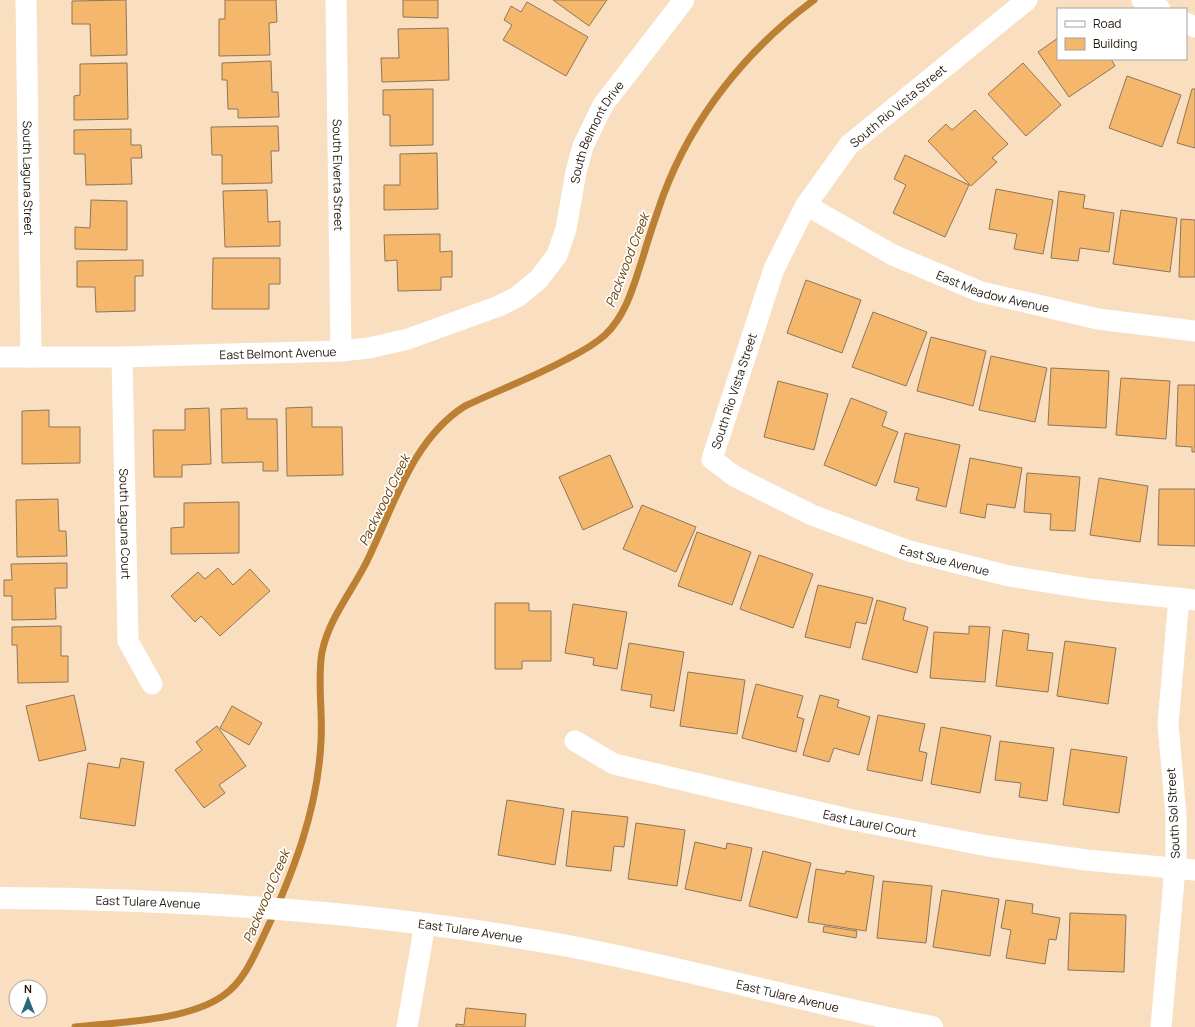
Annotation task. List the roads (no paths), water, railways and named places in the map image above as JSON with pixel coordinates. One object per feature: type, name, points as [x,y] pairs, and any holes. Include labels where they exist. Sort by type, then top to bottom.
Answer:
[{"type":"street","name":"South Laguna Street","points":[[26,0],[31,357]]},
{"type":"street","name":"South Elverta Street","points":[[336,0],[341,351]]},
{"type":"street","name":"South Belmont Drive","points":[[539,279],[557,255],[566,229],[576,172],[583,146],[603,105],[684,0]]},
{"type":"street","name":"South Rio Vista Street","points":[[712,459],[774,269],[806,205],[849,145],[1027,0]]},
{"type":"street","points":[[1142,0],[1158,8]]},
{"type":"street","name":"East Meadow Avenue","points":[[806,205],[893,255],[981,292],[1098,319],[1195,331]]},
{"type":"street","name":"East Belmont Avenue","points":[[0,357],[122,357],[341,351],[369,348],[408,340],[484,312],[517,297],[539,279]]},
{"type":"street","name":"South Laguna Court","points":[[122,357],[128,641],[152,684]]},
{"type":"street","name":"East Sue Avenue","points":[[712,459],[734,476],[812,515],[908,551],[1009,576],[1090,589],[1187,599]]},
{"type":"street","name":"South Sol Street","points":[[1161,1027],[1185,869],[1176,815],[1169,755],[1168,717],[1187,599]]},
{"type":"street","name":"East Laurel Court","points":[[575,741],[614,764],[848,819],[988,846],[1086,860],[1185,869]]},
{"type":"street","name":"East Tulare Avenue","points":[[0,898],[145,900],[254,906],[304,910],[425,924],[586,950],[667,967],[845,1010],[932,1027]]},
{"type":"street","points":[[407,1027],[425,924]]},
{"type":"waterway","name":"Packwood Creek","points":[[75,1027],[132,1022],[192,1010],[209,1004],[224,995],[243,975],[248,968],[285,889],[309,816],[319,766],[321,741],[320,674],[322,652],[325,640],[335,618],[365,565],[394,500],[417,457],[430,438],[446,421],[465,406],[542,372],[577,354],[596,342],[613,327],[629,298],[663,196],[675,167],[689,140],[706,113],[744,63],[789,20],[814,0]]}]
